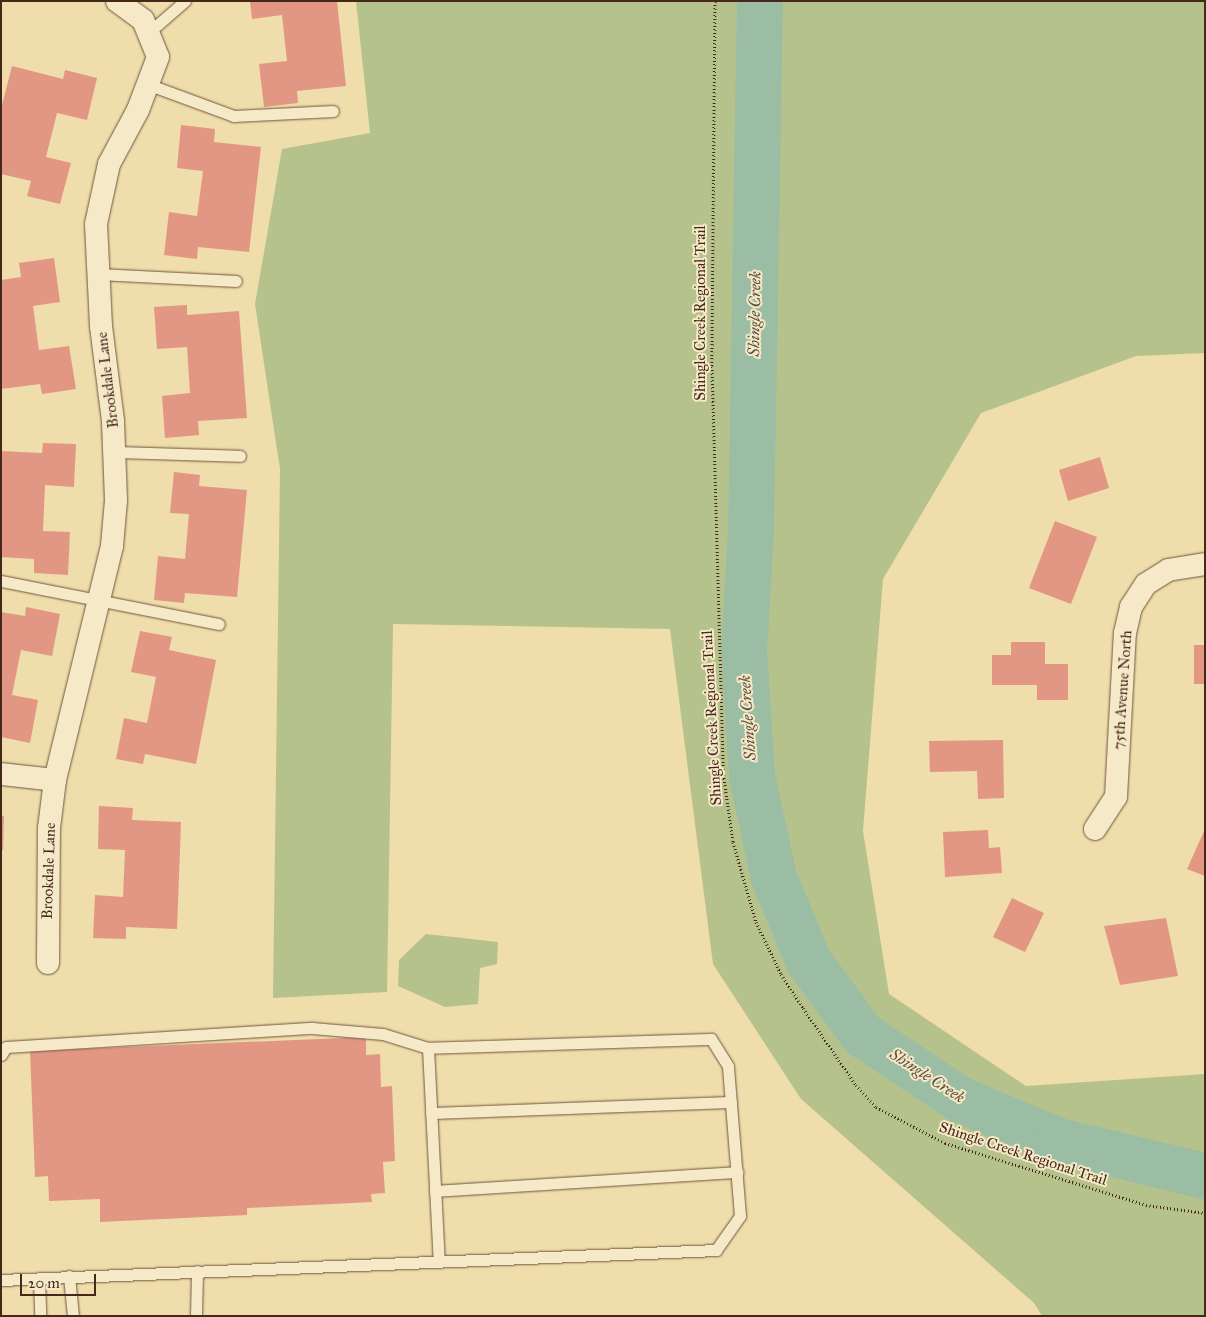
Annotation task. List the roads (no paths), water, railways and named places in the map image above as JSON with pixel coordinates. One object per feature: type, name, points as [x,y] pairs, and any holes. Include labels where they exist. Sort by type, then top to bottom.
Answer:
[{"type":"street","name":"Brookdale Lane","points":[[48,963],[50,828],[55,780],[99,600],[114,528],[115,452],[96,224],[109,164],[158,57],[143,20],[117,1]]},
{"type":"street","name":"75th Avenue North","points":[[1095,829],[1116,797],[1125,633],[1131,607],[1146,584],[1168,570],[1205,564]]},
{"type":"street","points":[[1,774],[55,780]]},
{"type":"lane","points":[[148,33],[185,1]]},
{"type":"lane","points":[[147,84],[234,116],[333,111]]},
{"type":"lane","points":[[99,274],[236,281]]},
{"type":"lane","points":[[115,452],[240,456]]},
{"type":"lane","points":[[1,581],[219,624]]},
{"type":"lane","points":[[1,1055],[6,1047],[312,1028],[383,1034],[428,1048],[711,1040],[728,1066],[740,1216],[716,1250],[1,1280]]},
{"type":"lane","points":[[428,1048],[439,1262]]},
{"type":"lane","points":[[431,1113],[731,1102]]},
{"type":"lane","points":[[435,1190],[736,1172]]},
{"type":"lane","points":[[196,1316],[197,1271]]},
{"type":"lane","points":[[69,1276],[73,1316]]},
{"type":"lane","points":[[39,1278],[40,1316]]},
{"type":"waterway","name":"Shingle Creek","points":[[760,1],[751,530],[744,651],[752,776],[774,878],[809,962],[863,1035],[961,1100],[1059,1141],[1205,1176]]}]
